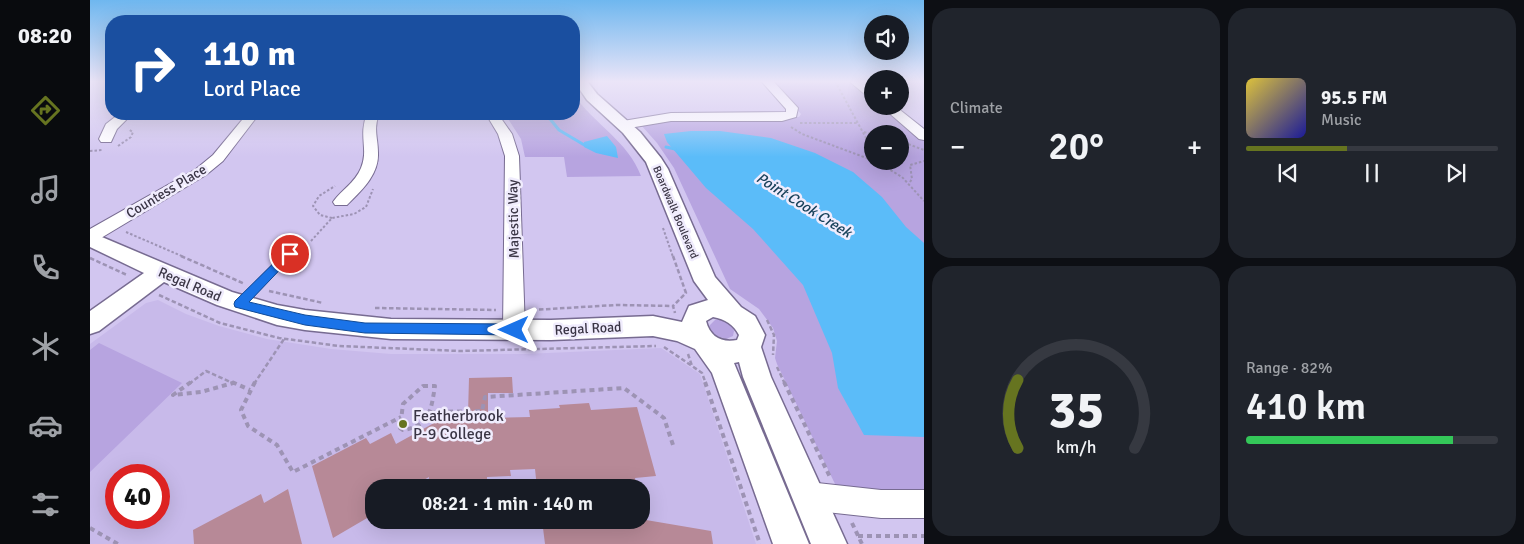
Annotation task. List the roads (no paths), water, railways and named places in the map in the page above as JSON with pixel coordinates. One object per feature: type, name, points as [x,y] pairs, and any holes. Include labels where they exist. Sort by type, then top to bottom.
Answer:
[{"type":"street","name":"Boardwalk Boulevard","points":[[601,106],[623,125],[651,155],[659,169],[705,281],[732,312]]},
{"type":"street","points":[[623,125],[671,117],[782,116],[792,114],[791,106]]},
{"type":"street","points":[[898,115],[924,136]]},
{"type":"street","points":[[106,139],[111,127],[119,120]]},
{"type":"street","name":"Countess Place","points":[[90,238],[210,165],[248,120]]},
{"type":"street","points":[[341,202],[361,183],[370,161],[371,153],[367,129],[371,120]]},
{"type":"street","name":"Majestic Way","points":[[496,120],[505,134],[512,156],[514,320]]},
{"type":"street","name":"Regal Road","points":[[90,238],[162,272],[248,296],[305,320],[365,328],[514,320],[551,330],[653,326],[682,332],[700,328]]},
{"type":"street","points":[[90,324],[162,272]]},
{"type":"street","points":[[705,281],[700,328],[730,383],[791,544]]},
{"type":"street","points":[[713,308],[732,312],[745,322],[750,329],[751,341],[748,347],[733,353],[713,348],[700,328],[713,308]]},
{"type":"street","points":[[748,347],[756,376],[829,544]]},
{"type":"street","points":[[811,504],[924,504]]},
{"type":"lane","points":[[248,296],[300,242]]},
{"type":"water","points":[[691,131],[720,131],[771,138],[815,153],[853,172],[882,197],[906,227],[924,243],[924,437],[864,435],[838,388],[832,353],[803,285],[753,229],[706,188],[667,142],[664,134]]},
{"type":"water","points":[[607,136],[616,147],[618,158],[596,153],[584,147],[584,142]]},
{"type":"waterway","name":"Point Cook Creek","points":[[551,120],[559,130],[586,146],[590,146]]},
{"type":"waterway","name":"Point Cook Creek","points":[[666,147],[675,149]]},
{"type":"place","name":"Featherbrook P-9 College","points":[[403,424]]}]
